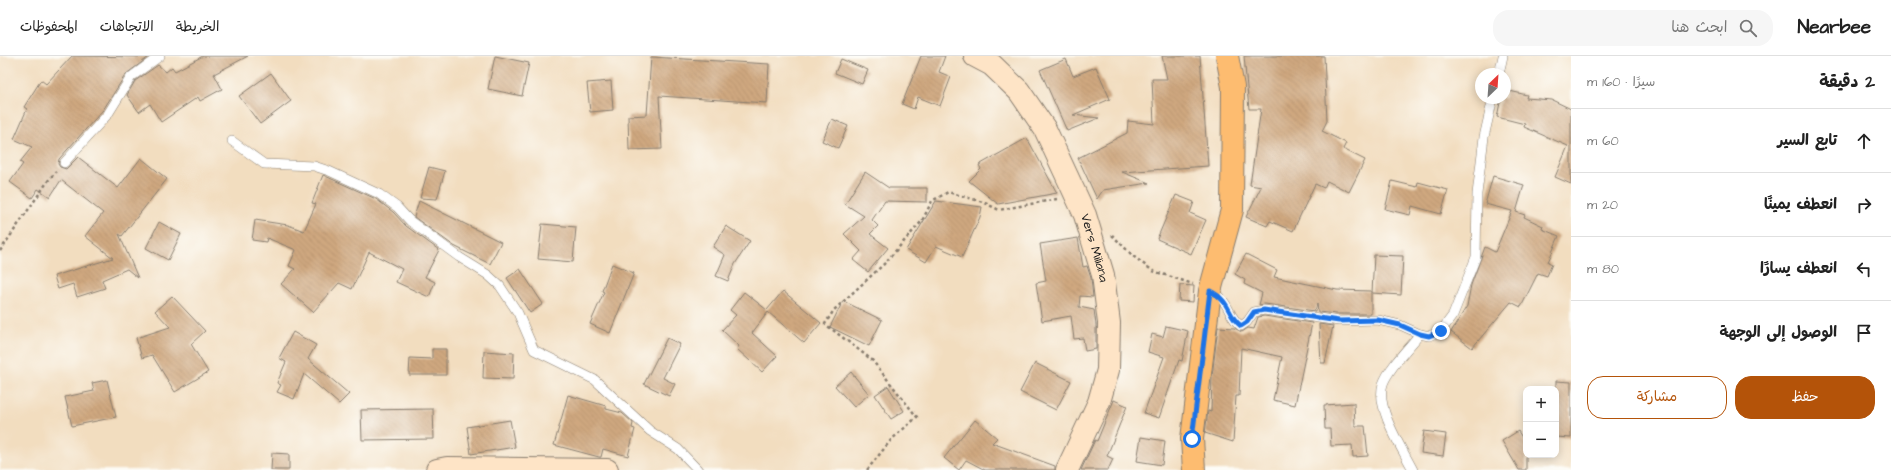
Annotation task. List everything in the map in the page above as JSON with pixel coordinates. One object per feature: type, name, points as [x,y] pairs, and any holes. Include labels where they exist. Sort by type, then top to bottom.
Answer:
[{"type":"main road","name":"Vers Miliana","points":[[975,56],[992,65],[1019,91],[1045,129],[1085,215],[1104,275],[1109,324],[1108,370],[1099,402],[1066,470]]},
{"type":"main road","points":[[1197,468],[1192,439],[1210,291],[1232,210],[1233,87],[1227,56]]},
{"type":"main road","points":[[437,470],[447,468],[514,468],[607,470]]},
{"type":"lane","points":[[64,163],[108,114],[131,77],[160,56]]},
{"type":"lane","points":[[1500,68],[1503,56]]},
{"type":"lane","points":[[1210,291],[1221,297],[1229,308],[1235,322],[1241,326],[1247,322],[1254,312],[1264,310],[1339,321],[1378,320],[1400,325],[1420,334],[1429,336],[1441,331],[1453,315],[1476,257],[1477,194],[1484,137],[1492,104]]},
{"type":"lane","points":[[232,141],[264,164],[314,166],[329,171],[379,194],[397,207],[410,222],[458,257],[488,275],[500,286],[518,313],[534,350],[595,380],[650,431],[678,450],[698,470]]},
{"type":"lane","points":[[1413,470],[1384,411],[1380,395],[1384,383],[1420,334]]},
{"type":"path","points":[[0,251],[50,178],[64,163]]},
{"type":"path","points":[[867,470],[891,440],[917,417],[872,360],[825,324],[834,310],[884,264],[922,221],[932,201],[948,192],[983,202],[999,210],[1063,197]]},
{"type":"path","points":[[1108,231],[1133,256],[1153,270],[1198,285],[1210,291]]},
{"type":"building","points":[[72,56],[149,57],[126,74],[103,110],[59,159],[58,164],[60,167],[66,169],[78,157],[118,188],[141,158],[167,179],[122,236],[119,234],[138,278],[127,269],[102,280],[105,288],[77,297],[73,284],[58,289],[54,276],[113,258],[85,236],[103,213],[61,180],[50,197],[38,189],[32,198],[10,182],[23,164],[20,162],[32,147],[14,139],[27,109],[24,107],[41,80],[46,84]]},
{"type":"building","points":[[203,56],[248,56],[214,74],[222,89],[200,101],[198,97],[161,122],[150,104],[139,112],[127,95],[135,81],[158,65],[166,72],[172,67],[175,71]]},
{"type":"building","points":[[495,56],[529,63],[522,96],[488,89]]},
{"type":"building","points":[[921,56],[945,56],[939,72],[951,77],[940,106],[918,97],[914,109],[902,104]]},
{"type":"building","points":[[1162,56],[1200,56],[1208,166],[1122,172],[1149,183],[1103,190],[1097,199],[1078,158],[1127,133],[1128,121],[1154,124],[1152,79],[1167,79]]},
{"type":"building","points":[[1244,56],[1324,56],[1327,121],[1322,131],[1346,143],[1343,149],[1365,160],[1349,192],[1327,181],[1324,188],[1315,184],[1293,231],[1270,221],[1267,226],[1246,217],[1261,187],[1250,185],[1261,109],[1249,109]]},
{"type":"building","points":[[651,57],[769,64],[767,103],[659,96],[662,149],[629,150],[628,116],[647,115]]},
{"type":"building","points":[[841,59],[868,70],[862,84],[835,73]]},
{"type":"building","points":[[1066,59],[1073,76],[1096,67],[1110,99],[1073,115],[1099,118],[1067,131],[1040,70]]},
{"type":"building","points":[[271,73],[291,101],[260,124],[239,96]]},
{"type":"building","points":[[611,81],[613,110],[590,112],[587,83]]},
{"type":"building","points":[[1511,91],[1527,95],[1526,98],[1552,100],[1571,109],[1571,184],[1555,177],[1568,146],[1524,127],[1525,124],[1497,117],[1500,104],[1511,104]]},
{"type":"building","points":[[832,119],[848,126],[838,148],[822,141]]},
{"type":"building","points":[[1027,138],[1057,193],[998,204],[969,181],[981,169],[979,165]]},
{"type":"building","points":[[429,167],[445,171],[437,199],[420,198]]},
{"type":"building","points":[[865,172],[889,188],[927,188],[927,202],[885,201],[872,220],[878,226],[870,234],[888,248],[868,272],[853,260],[861,251],[844,234],[864,216],[845,204]]},
{"type":"building","points":[[323,175],[376,199],[393,212],[406,226],[439,250],[425,277],[435,282],[429,297],[396,282],[402,269],[369,252],[352,289],[339,283],[313,312],[281,284],[295,269],[289,266],[296,250],[267,238],[266,242],[252,240],[255,220],[288,225],[304,231],[316,204],[312,203]]},
{"type":"building","points":[[1493,176],[1524,185],[1516,212],[1525,215],[1524,217],[1543,226],[1542,229],[1559,236],[1548,262],[1552,264],[1547,276],[1538,273],[1521,307],[1511,302],[1472,348],[1451,332],[1467,306],[1471,285],[1485,247],[1495,252],[1512,211],[1485,204]]},
{"type":"building","points":[[1392,181],[1417,187],[1418,182],[1448,190],[1441,214],[1412,206],[1410,215],[1385,209]]},
{"type":"building","points":[[1176,195],[1194,202],[1190,213],[1206,220],[1191,254],[1157,239]]},
{"type":"building","points":[[419,201],[501,242],[490,264],[454,246],[414,217]]},
{"type":"building","points":[[936,201],[982,207],[980,217],[962,257],[936,246],[926,262],[906,250]]},
{"type":"building","points":[[159,222],[181,234],[168,260],[146,248]]},
{"type":"building","points":[[542,224],[576,227],[573,262],[538,259]]},
{"type":"building","points":[[726,226],[750,241],[735,264],[728,281],[716,276],[725,255],[713,247]]},
{"type":"building","points":[[1078,238],[1083,267],[1087,266],[1091,278],[1093,297],[1080,296],[1079,307],[1094,310],[1096,325],[1096,349],[1085,351],[1083,338],[1074,339],[1071,316],[1042,321],[1036,283],[1046,281],[1040,244]]},
{"type":"building","points":[[1246,254],[1277,270],[1274,277],[1337,290],[1371,291],[1371,314],[1336,314],[1318,312],[1317,304],[1315,311],[1265,304],[1259,305],[1262,293],[1244,284],[1245,280],[1235,274]]},
{"type":"building","points":[[1374,255],[1403,256],[1401,295],[1372,293]]},
{"type":"building","points":[[612,264],[634,273],[610,333],[590,324],[604,292],[602,291]]},
{"type":"building","points":[[520,269],[543,304],[530,313],[507,278]]},
{"type":"building","points":[[1180,285],[1194,286],[1193,302],[1179,301]]},
{"type":"building","points":[[783,291],[821,323],[804,343],[768,312],[752,333],[777,356],[762,372],[737,349],[739,346],[722,330],[736,315],[730,310],[744,292],[767,310]]},
{"type":"building","points":[[172,296],[205,331],[191,344],[208,372],[175,392],[152,355],[142,358],[136,338],[170,327],[155,311]]},
{"type":"building","points":[[843,301],[882,320],[869,346],[830,327]]},
{"type":"building","points":[[1264,316],[1312,323],[1295,405],[1273,400],[1282,357],[1241,348],[1239,396],[1236,396],[1233,442],[1205,433],[1208,411],[1211,412],[1212,376],[1218,327],[1234,328],[1242,332],[1248,328],[1254,329],[1258,317]]},
{"type":"building","points":[[1319,324],[1333,326],[1325,363],[1321,363]]},
{"type":"building","points":[[1166,326],[1188,331],[1182,361],[1179,360],[1159,418],[1144,413],[1164,357],[1148,352],[1152,334],[1163,337]]},
{"type":"building","points":[[293,332],[316,345],[308,359],[349,394],[339,404],[304,374],[294,399],[277,392],[281,385],[277,383],[286,362],[279,358]]},
{"type":"building","points":[[667,338],[680,344],[663,378],[675,384],[669,396],[644,384]]},
{"type":"building","points":[[432,349],[446,349],[446,375],[409,375],[410,358],[432,359]]},
{"type":"building","points":[[484,351],[514,353],[513,379],[483,378]]},
{"type":"building","points":[[1035,363],[1071,381],[1056,410],[1020,392]]},
{"type":"building","points":[[851,372],[869,394],[854,407],[835,386]]},
{"type":"building","points":[[107,380],[116,417],[72,426],[65,397],[94,391],[92,383]]},
{"type":"building","points":[[1556,381],[1571,382],[1571,438],[1559,437],[1559,386],[1556,386]]},
{"type":"building","points":[[888,386],[904,411],[891,419],[875,395]]},
{"type":"building","points":[[568,395],[606,406],[606,409],[622,413],[633,423],[632,428],[635,429],[628,456],[603,449],[601,457],[599,457],[554,445]]},
{"type":"building","points":[[1114,400],[1127,406],[1107,456],[1113,459],[1108,470],[1081,470],[1095,440],[1097,441]]},
{"type":"building","points":[[1354,403],[1355,426],[1365,426],[1368,456],[1353,457],[1352,445],[1331,446],[1330,429],[1325,429],[1324,405]]},
{"type":"building","points":[[433,409],[434,439],[362,440],[361,410]]},
{"type":"building","points":[[510,420],[515,447],[471,454],[467,427]]},
{"type":"building","points":[[975,420],[997,438],[992,443],[1055,466],[1055,470],[985,470],[966,460],[959,470],[944,458]]},
{"type":"building","points":[[1424,431],[1446,434],[1443,456],[1421,453]]},
{"type":"building","points":[[1518,431],[1523,439],[1523,458],[1526,458],[1526,470],[1519,470],[1502,441]]},
{"type":"building","points":[[1141,437],[1165,441],[1162,465],[1137,461]]},
{"type":"building","points":[[272,453],[289,454],[289,470],[271,470]]},
{"type":"route","points":[[1192,439],[1210,291],[1221,297],[1229,308],[1235,322],[1241,326],[1247,322],[1254,312],[1264,310],[1339,321],[1378,320],[1400,325],[1420,334],[1429,336],[1441,331]]}]
